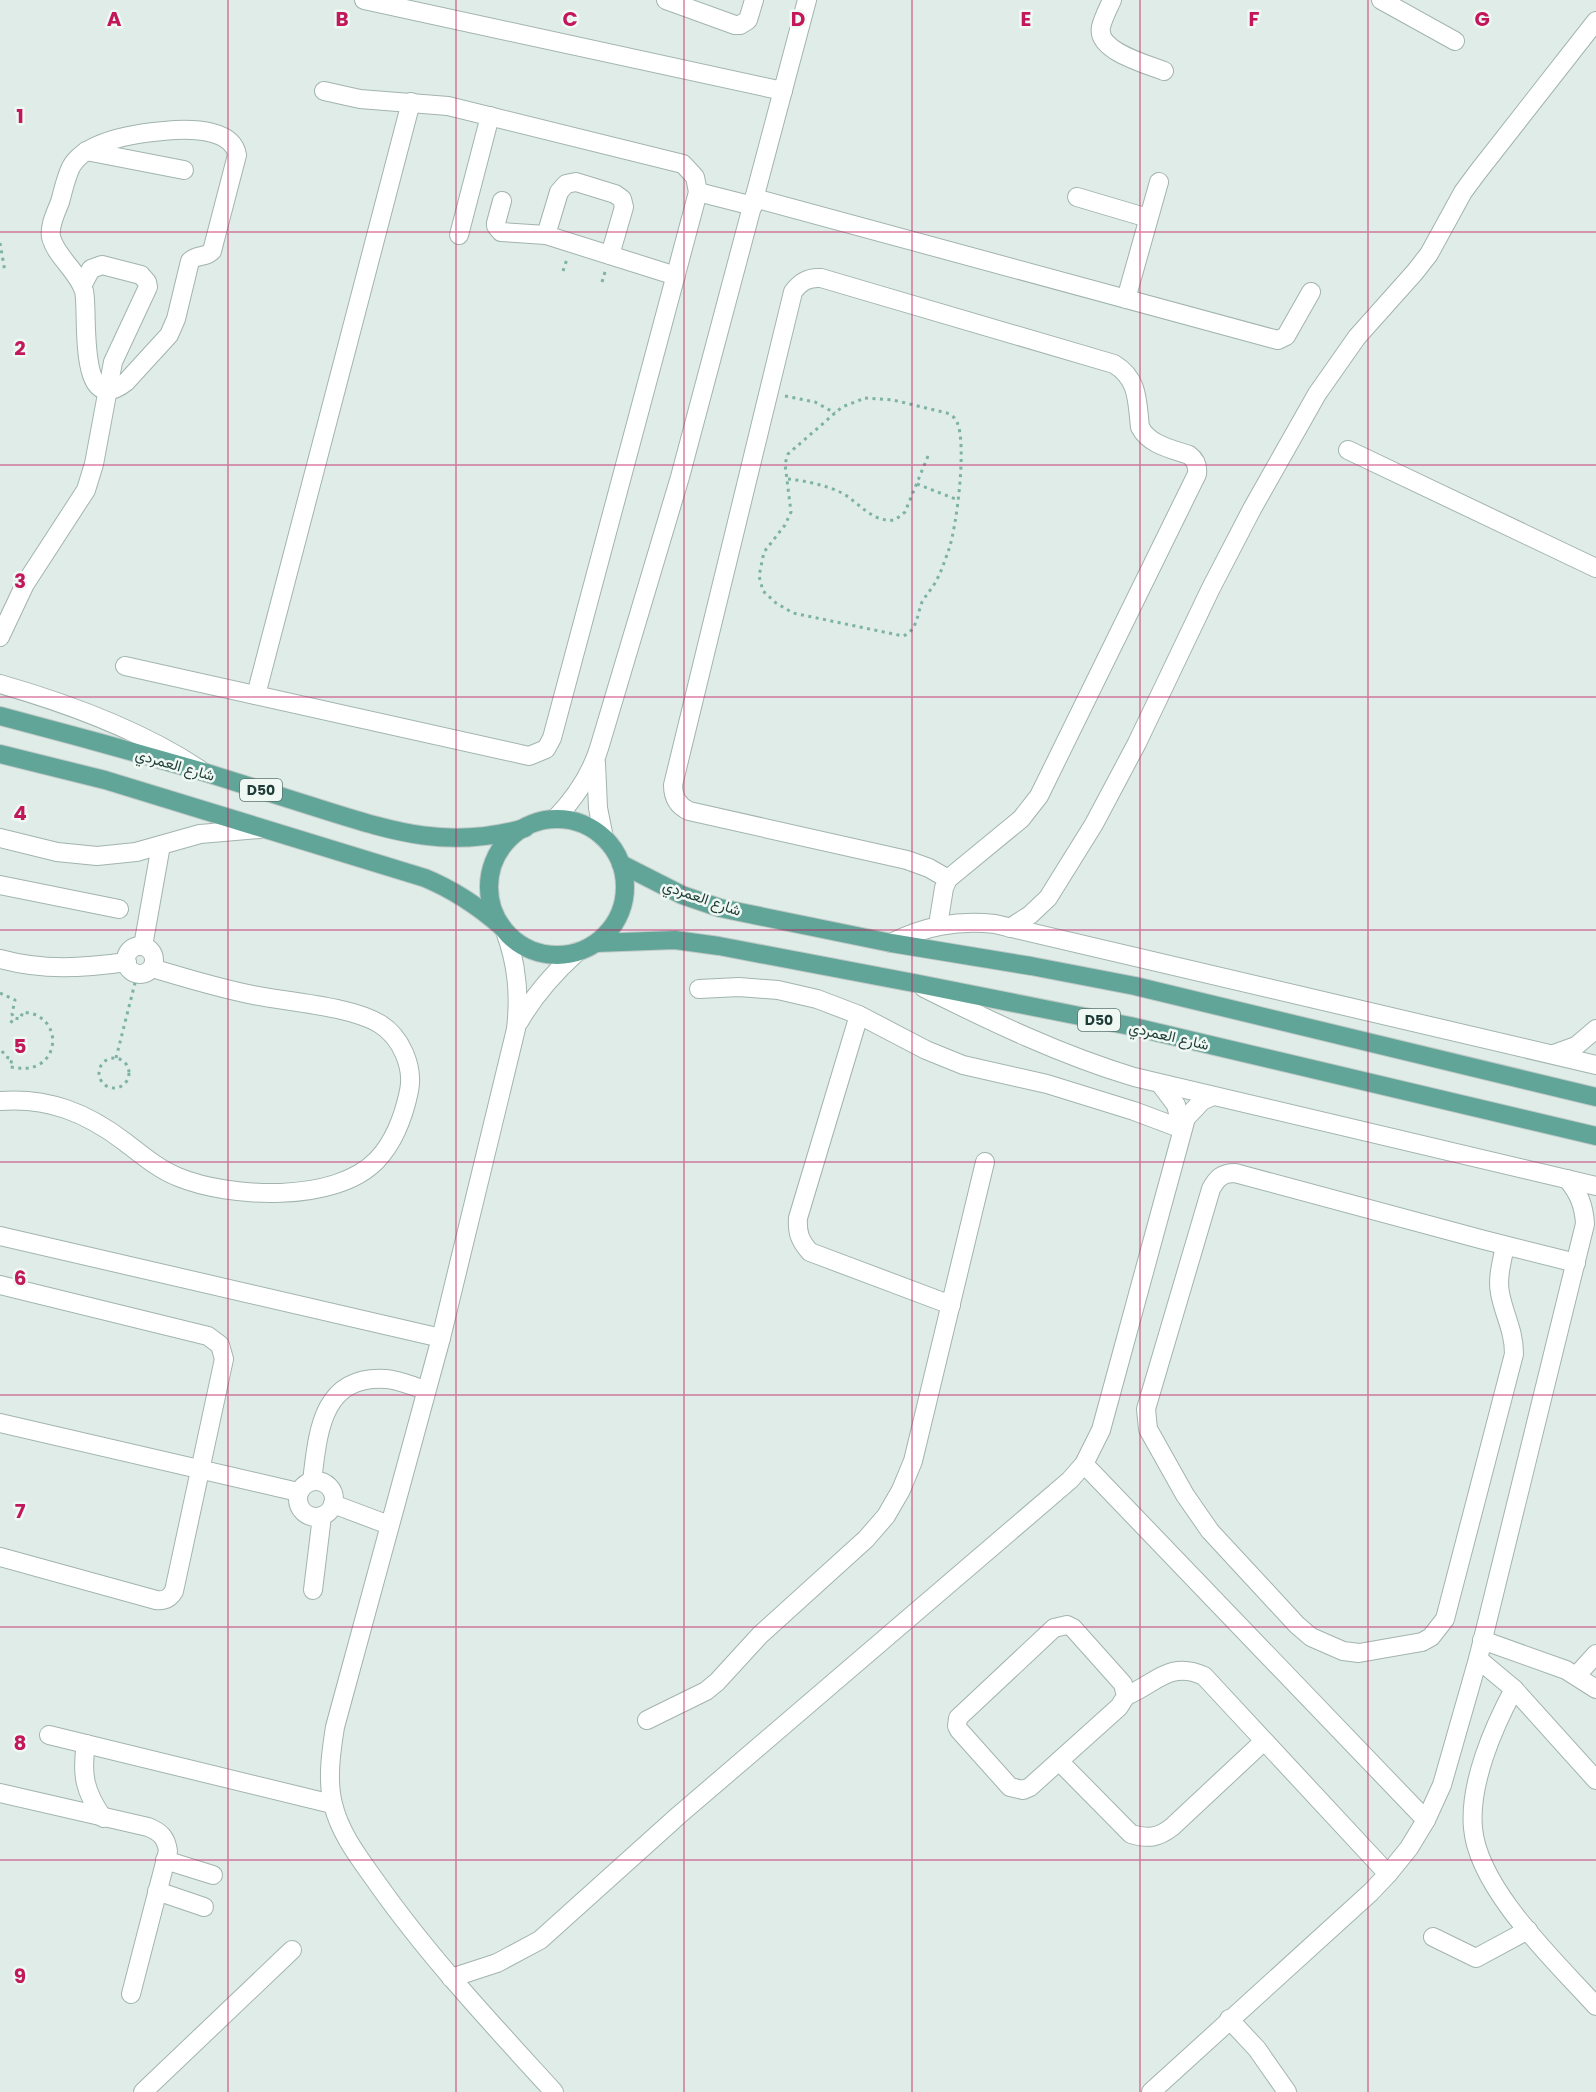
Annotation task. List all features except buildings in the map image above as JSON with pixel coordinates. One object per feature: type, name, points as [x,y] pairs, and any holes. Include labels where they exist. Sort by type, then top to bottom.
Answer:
[{"type":"main road","name":"شارع العمردي","points":[[0,716],[206,773],[382,828],[412,835],[464,838],[525,828]]},
{"type":"main road","name":"D50","points":[[0,754],[105,780],[425,878],[473,903],[503,928]]},
{"type":"main road","points":[[555,819],[582,824],[604,838],[621,864],[625,889],[620,914],[614,925],[596,943],[577,952],[551,955],[525,947],[503,928],[490,900],[491,872],[503,846],[525,828],[555,819]]},
{"type":"main road","name":"شارع العمردي","points":[[621,864],[682,895],[720,908],[891,943],[1135,986],[1596,1097]]},
{"type":"main road","name":"شارع العمردي","points":[[596,943],[675,940],[914,983],[1130,1026],[1596,1136]]},
{"type":"street","points":[[364,0],[783,91]]},
{"type":"street","points":[[666,0],[740,25],[748,20],[754,0]]},
{"type":"street","points":[[555,819],[577,792],[596,761],[680,477],[807,0]]},
{"type":"street","points":[[1112,0],[1101,28],[1106,44],[1115,51],[1164,71]]},
{"type":"street","points":[[1381,0],[1455,41]]},
{"type":"street","points":[[1010,928],[1030,915],[1048,898],[1094,824],[1137,743],[1211,588],[1317,393],[1357,337],[1429,254],[1451,213],[1477,173],[1596,21]]},
{"type":"street","points":[[125,666],[529,756],[546,749],[552,738],[698,192],[695,177],[683,164],[448,106],[360,99],[324,91]]},
{"type":"street","points":[[256,695],[411,102]]},
{"type":"street","points":[[459,235],[490,116]]},
{"type":"street","points":[[185,129],[208,132],[231,142],[237,155],[212,251],[208,255],[196,256],[190,261],[176,319],[169,335],[126,382],[119,387],[108,389],[96,383],[90,371],[86,300],[82,286],[56,247],[51,233],[70,168],[86,152],[128,136],[155,132],[185,129]]},
{"type":"street","points":[[150,164],[155,132]]},
{"type":"street","points":[[86,152],[184,170]]},
{"type":"street","points":[[546,235],[559,192],[566,184],[576,182],[615,194],[622,199],[624,207],[610,255]]},
{"type":"street","points":[[1126,299],[1158,182]]},
{"type":"street","points":[[698,192],[754,202],[1278,340],[1289,333],[1311,292]]},
{"type":"street","points":[[1077,197],[1148,218]]},
{"type":"street","points":[[502,201],[496,223],[501,232],[546,235],[676,276]]},
{"type":"street","points":[[0,637],[25,584],[86,490],[94,464],[116,353],[147,291],[147,282],[141,275],[98,266],[91,269],[82,286]]},
{"type":"street","points":[[938,925],[944,888],[948,879],[1021,819],[1039,796],[1197,474],[1196,463],[1189,455],[1147,438],[1140,428],[1135,388],[1127,374],[1114,364],[821,278],[804,280],[793,292],[673,786],[675,796],[680,805],[689,811],[908,860],[948,879]]},
{"type":"street","points":[[1348,450],[1596,568]]},
{"type":"street","points":[[0,684],[41,697],[142,736],[206,773]]},
{"type":"street","points":[[596,761],[596,792],[604,838]]},
{"type":"street","points":[[0,838],[57,852],[97,856],[136,852],[200,834],[260,828]]},
{"type":"street","points":[[139,968],[131,950],[143,946],[161,845]]},
{"type":"street","points":[[0,885],[119,909]]},
{"type":"street","points":[[1048,898],[1047,920],[1057,939]]},
{"type":"street","points":[[891,943],[922,929],[938,925],[976,922],[1596,1065]]},
{"type":"street","points":[[503,928],[513,954],[518,979],[516,1029],[441,1338],[335,1727],[330,1774],[332,1804],[353,1850],[384,1894],[451,1978],[554,2092]]},
{"type":"street","points":[[516,1029],[536,995],[577,952]]},
{"type":"street","points":[[0,959],[50,968],[139,968],[241,993],[370,1019],[382,1025],[403,1050],[409,1068],[410,1088],[399,1126],[377,1161],[360,1173],[307,1191],[280,1194],[200,1184],[177,1177],[156,1166],[93,1119],[69,1108],[43,1101],[0,1101]]},
{"type":"street","points":[[914,983],[968,1010],[1083,1060],[1161,1085],[1596,1186]]},
{"type":"street","points":[[699,989],[739,987],[778,990],[817,999],[859,1015],[926,1050],[963,1065],[1047,1084],[1134,1111],[1182,1129]]},
{"type":"street","points":[[859,1015],[798,1218],[797,1231],[802,1243],[810,1252],[951,1305]]},
{"type":"street","points":[[1554,1054],[1576,1046],[1596,1029]]},
{"type":"street","points":[[1161,1085],[1176,1105],[1182,1129]]},
{"type":"street","points":[[451,1978],[497,1963],[540,1940],[679,1815],[1070,1480],[1084,1464],[1101,1430],[1182,1129],[1193,1108],[1213,1096]]},
{"type":"street","points":[[646,1720],[706,1691],[717,1682],[760,1635],[866,1539],[886,1516],[901,1490],[913,1461],[985,1162]]},
{"type":"street","points":[[1504,1246],[1498,1281],[1514,1340],[1514,1354],[1445,1619],[1431,1636],[1411,1645],[1359,1653],[1342,1651],[1326,1645],[1298,1625],[1210,1531],[1185,1495],[1148,1429],[1146,1409],[1211,1189],[1220,1176],[1235,1173],[1504,1246],[1576,1263]]},
{"type":"street","points":[[1567,1179],[1579,1196],[1585,1224]]},
{"type":"street","points":[[1150,2092],[1388,1874],[1409,1848],[1426,1820],[1442,1785],[1478,1659],[1585,1224],[1596,1208]]},
{"type":"street","points":[[0,1236],[441,1338]]},
{"type":"street","points":[[0,1285],[215,1339],[220,1345],[224,1359],[174,1591],[167,1599],[161,1601],[150,1599],[0,1557]]},
{"type":"street","points":[[389,1525],[328,1510],[314,1517],[306,1515],[300,1509],[297,1500],[305,1486],[322,1419],[330,1404],[342,1392],[372,1379],[388,1379],[426,1390]]},
{"type":"street","points":[[0,1424],[201,1470],[305,1486],[322,1481],[334,1495],[328,1510],[313,1590]]},
{"type":"street","points":[[1084,1464],[1426,1820]]},
{"type":"street","points":[[1060,1626],[1073,1628],[1124,1683],[1126,1696],[1124,1703],[1059,1761],[1030,1787],[1016,1790],[1010,1787],[957,1726],[958,1718],[1049,1633],[1060,1626]]},
{"type":"street","points":[[1482,1640],[1577,1675],[1596,1689]]},
{"type":"street","points":[[1577,1675],[1596,1654]]},
{"type":"street","points":[[1478,1659],[1514,1689],[1596,1780]]},
{"type":"street","points":[[1126,1696],[1178,1670],[1192,1671],[1204,1676],[1388,1874]]},
{"type":"street","points":[[1514,1689],[1502,1712],[1484,1758],[1472,1806],[1473,1830],[1479,1854],[1513,1913],[1596,2006]]},
{"type":"street","points":[[49,1735],[332,1804]]},
{"type":"street","points":[[1059,1761],[1131,1834],[1145,1838],[1160,1836],[1172,1827],[1264,1741]]},
{"type":"street","points":[[86,1744],[83,1764],[85,1783],[92,1802],[103,1818]]},
{"type":"street","points":[[0,1792],[156,1830],[163,1835],[168,1851],[131,1994]]},
{"type":"street","points":[[165,1860],[213,1875]]},
{"type":"street","points":[[157,1891],[204,1907]]},
{"type":"street","points":[[1433,1937],[1476,1958],[1528,1930]]},
{"type":"street","points":[[143,2092],[292,1950]]},
{"type":"street","points":[[1229,2019],[1257,2049],[1287,2092]]},
{"type":"path","points":[[0,243],[5,272]]},
{"type":"path","points":[[769,393],[815,402],[835,413]]},
{"type":"path","points":[[873,398],[912,404],[952,415],[957,422],[961,437],[958,500],[951,541],[937,579],[922,602],[911,632],[898,637],[793,612],[776,603],[763,591],[759,576],[764,552],[785,525],[791,512],[788,479],[785,464],[788,454],[849,403],[873,398]]},
{"type":"path","points":[[788,479],[816,484],[840,492],[871,515],[887,521],[895,520],[905,512],[928,456]]},
{"type":"path","points":[[917,484],[958,500]]},
{"type":"path","points":[[116,1058],[139,968]]},
{"type":"path","points":[[0,993],[15,1000],[12,1014],[14,1018]]},
{"type":"path","points":[[2,1051],[6,1058],[12,1059],[10,1067],[26,1069],[45,1060],[51,1052],[52,1032],[47,1023],[40,1017],[24,1012],[20,1019],[14,1018]]},
{"type":"path","points":[[10,1024],[14,1018]]},
{"type":"path","points":[[116,1058],[128,1067],[129,1075],[126,1083],[111,1088],[104,1085],[99,1071],[108,1059],[116,1058]]}]
